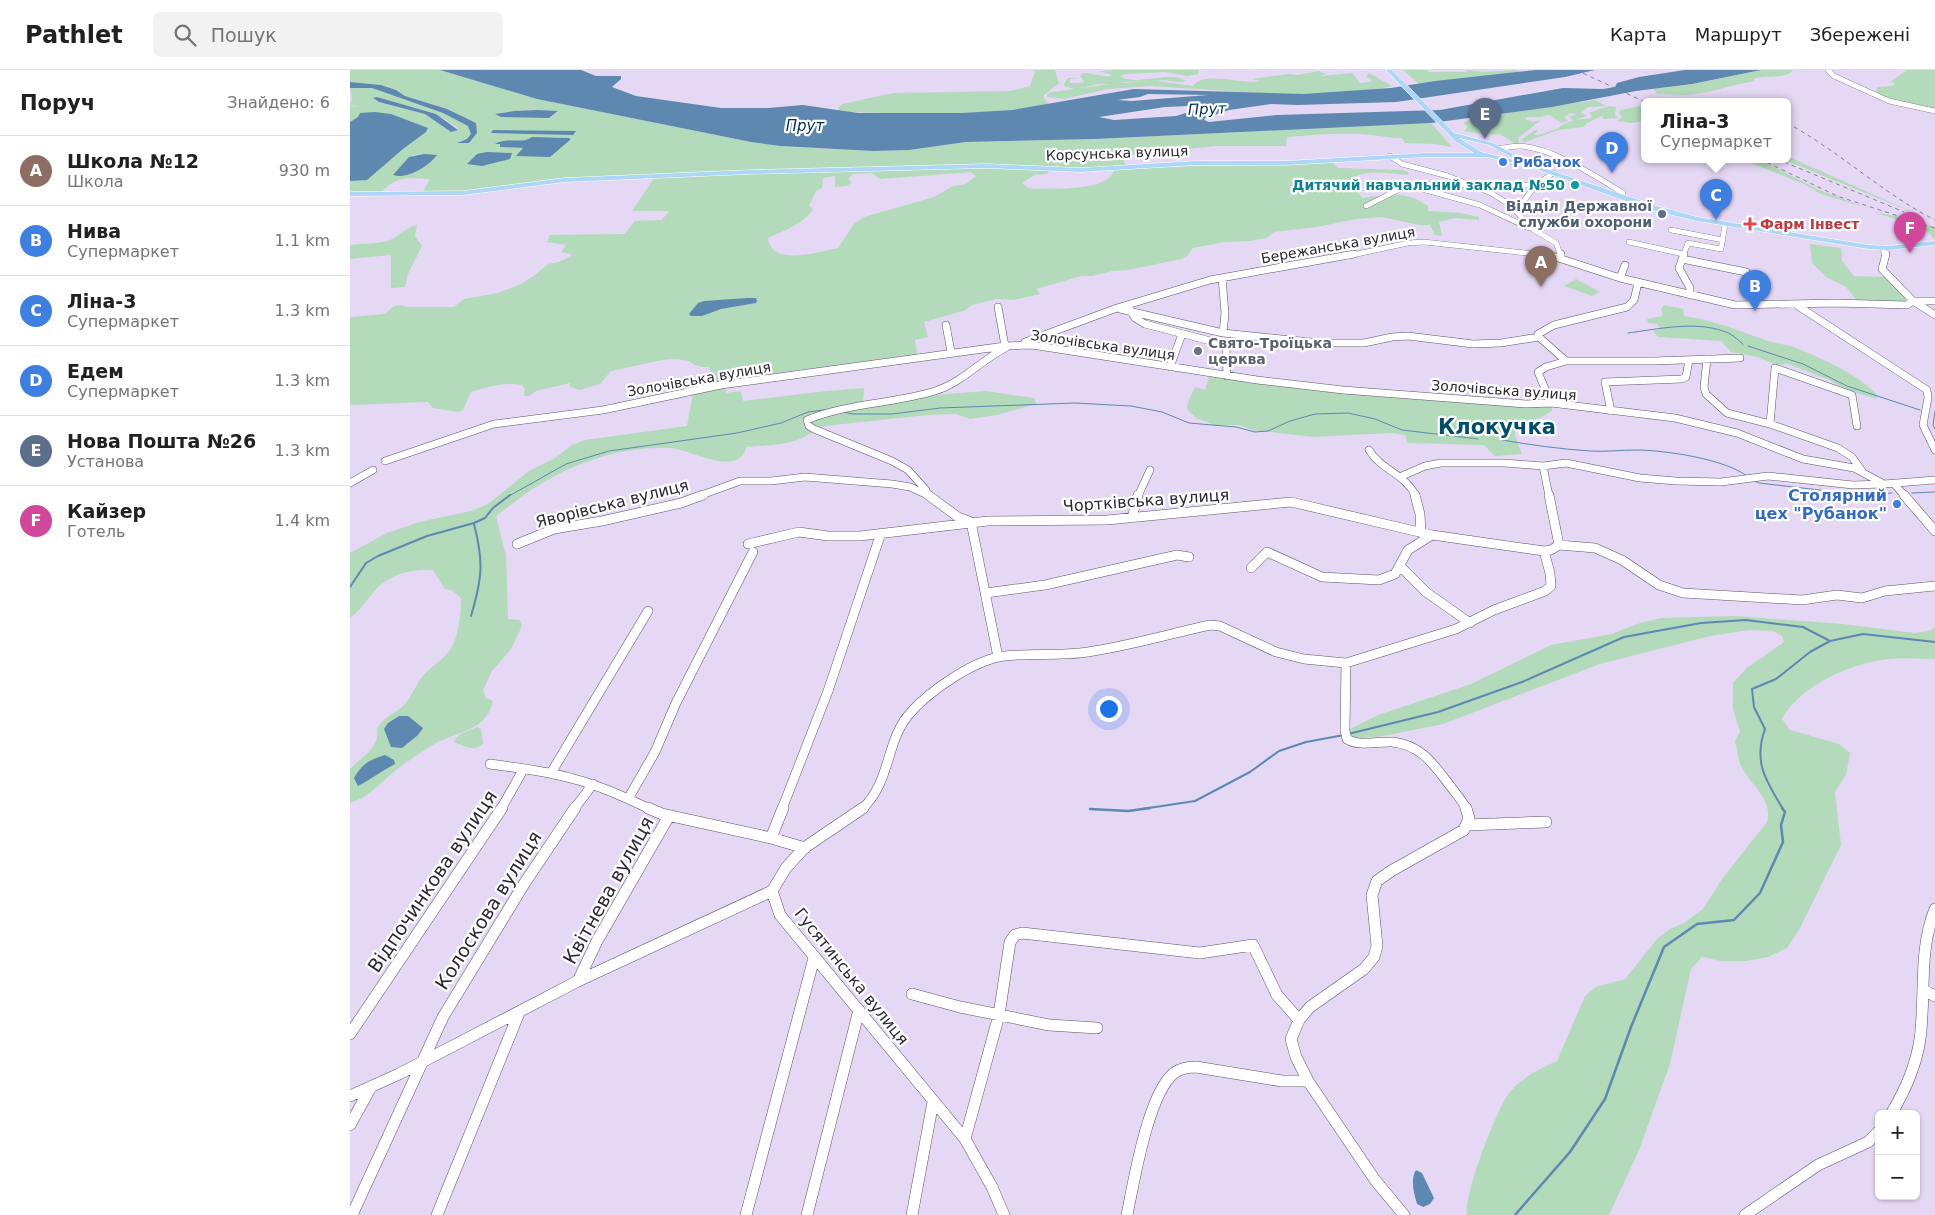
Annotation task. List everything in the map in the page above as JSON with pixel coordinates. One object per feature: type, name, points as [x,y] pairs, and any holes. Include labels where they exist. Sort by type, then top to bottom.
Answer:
[{"type":"main road","points":[[1390,71],[1457,140],[1487,156],[1529,165],[1670,212],[1725,225],[1882,248],[1935,243]]},
{"type":"main road","points":[[1451,133],[1491,144],[1529,165]]},
{"type":"main road","name":"Корсунська вулиця","points":[[1455,154],[1491,144]]},
{"type":"main road","points":[[1487,156],[1498,153],[1501,149]]},
{"type":"main road","name":"Корсунська вулиця","points":[[350,194],[463,194],[572,180],[750,172],[988,166],[1081,170],[1178,164],[1286,163],[1390,156],[1455,154],[1487,156]]},
{"type":"street","points":[[1828,70],[1834,76],[1889,102],[1935,112]]},
{"type":"street","points":[[1501,149],[1520,146],[1555,158],[1605,182],[1623,193],[1623,197]]},
{"type":"street","points":[[1390,156],[1399,163],[1440,173],[1491,193],[1516,211],[1536,231]]},
{"type":"street","points":[[1516,211],[1536,185],[1553,174]]},
{"type":"street","points":[[1366,206],[1409,186],[1430,183],[1536,185]]},
{"type":"street","points":[[1409,186],[1480,205],[1536,231],[1558,243],[1561,247],[1561,257]]},
{"type":"street","points":[[1690,295],[1690,288],[1679,268],[1688,243],[1721,249],[1725,225]]},
{"type":"street","points":[[1671,230],[1723,240]]},
{"type":"street","name":"Бережанська вулиця","points":[[927,494],[926,490],[908,470],[900,465],[809,426],[807,420],[834,410],[862,403],[918,396],[954,384],[1008,345],[1032,340],[1117,308],[1222,278],[1347,257],[1408,243],[1424,242],[1561,257],[1638,283],[1746,306],[1794,304],[1907,305],[1913,301],[1935,300]]},
{"type":"street","points":[[1629,242],[1746,272]]},
{"type":"street","points":[[1882,248],[1886,255],[1882,269],[1885,273],[1913,301],[1935,314]]},
{"type":"street","points":[[1620,278],[1625,265]]},
{"type":"street","points":[[1222,278],[1225,313],[1223,333]]},
{"type":"street","points":[[1539,337],[1540,331],[1552,325],[1627,307],[1634,300],[1638,283]]},
{"type":"street","points":[[1794,304],[1862,346],[1927,390],[1929,395],[1923,423],[1924,430],[1935,450]]},
{"type":"street","points":[[998,307],[1008,345]]},
{"type":"street","points":[[1117,308],[1223,333],[1346,344],[1364,343],[1399,336],[1473,344],[1501,343],[1539,337]]},
{"type":"street","points":[[1130,310],[1135,318],[1145,324],[1227,346],[1227,376]]},
{"type":"street","points":[[946,324],[951,352]]},
{"type":"street","points":[[1170,367],[1182,334]]},
{"type":"street","points":[[1539,337],[1566,361]]},
{"type":"street","name":"Золочівська вулиця","points":[[386,461],[494,424],[604,410],[721,385],[951,352],[1008,345],[1032,345],[1227,376],[1343,390],[1526,404],[1551,403],[1675,418],[1737,433],[1803,459],[1862,471],[1884,484],[1895,485],[1935,480]]},
{"type":"street","points":[[1551,403],[1538,372],[1546,367],[1566,361],[1586,363],[1740,358]]},
{"type":"street","points":[[1707,359],[1704,387],[1706,394],[1727,413],[1770,424],[1847,452],[1862,471]]},
{"type":"street","points":[[1611,411],[1605,382],[1682,379],[1686,377],[1688,360]]},
{"type":"street","points":[[1770,424],[1775,368],[1849,393],[1852,396],[1857,426]]},
{"type":"street","points":[[1369,450],[1376,460],[1402,476],[1418,500],[1421,512],[1421,533]]},
{"type":"street","points":[[1402,476],[1426,466],[1441,463],[1505,463],[1543,466],[1579,464],[1640,478],[1676,481],[1721,482],[1768,476],[1853,485],[1884,484]]},
{"type":"street","points":[[1543,466],[1559,544]]},
{"type":"street","points":[[350,483],[373,470]]},
{"type":"street","points":[[1132,518],[1136,502],[1150,470]]},
{"type":"street","name":"Яворівська вулиця","points":[[517,544],[554,529],[673,506],[729,484],[749,480],[771,481],[806,476],[910,487],[927,494],[958,517],[971,522]]},
{"type":"street","points":[[1895,485],[1935,530]]},
{"type":"street","name":"Чортківська вулиця","points":[[628,799],[655,752],[676,703],[750,548],[799,532],[840,537],[971,522],[1106,520],[1291,502],[1421,533],[1544,551]]},
{"type":"street","points":[[971,522],[998,657]]},
{"type":"street","points":[[771,838],[862,594],[881,533]]},
{"type":"street","points":[[1251,568],[1267,552],[1322,577],[1379,580],[1395,574],[1402,558],[1412,547],[1432,535]]},
{"type":"street","points":[[350,1096],[424,1061],[578,982],[772,891],[788,864],[805,848],[856,814],[869,802],[886,775],[895,744],[909,713],[935,691],[952,680],[998,657],[1088,652],[1210,625],[1220,626],[1276,652],[1304,659],[1346,662],[1456,629],[1494,610],[1545,591],[1551,586],[1550,573],[1544,551],[1551,550],[1559,544],[1595,548],[1622,560],[1659,585],[1683,593],[1802,600],[1837,594],[1862,598],[1885,591],[1935,586]]},
{"type":"street","points":[[986,593],[1045,585],[1177,555],[1189,557]]},
{"type":"street","points":[[1400,566],[1426,592],[1470,623]]},
{"type":"street","points":[[551,773],[648,611]]},
{"type":"street","points":[[1346,662],[1346,735],[1353,742],[1391,742],[1419,750],[1428,757],[1465,806],[1469,818],[1464,830],[1391,871],[1377,881],[1372,895],[1376,946],[1374,957],[1364,969],[1310,1006],[1299,1020],[1291,1039],[1296,1057],[1308,1081],[1375,1180],[1404,1215]]},
{"type":"street","points":[[490,764],[551,773],[593,784],[669,816],[771,838],[805,848]]},
{"type":"street","name":"Відпочинкова вулиця","points":[[350,1034],[507,800],[523,770]]},
{"type":"street","name":"Колоскова вулиця","points":[[352,1215],[424,1061],[442,1016],[557,835],[593,784]]},
{"type":"street","name":"Квітнева вулиця","points":[[578,982],[597,941],[669,816]]},
{"type":"street","points":[[1467,825],[1546,822]]},
{"type":"street","name":"Гусятинська вулиця","points":[[772,891],[780,914],[814,958],[965,1139]]},
{"type":"street","points":[[1894,1110],[1902,1097],[1915,1063],[1921,1030],[1927,926],[1935,909]]},
{"type":"street","points":[[1004,1215],[992,1188],[965,1139],[999,1015],[1010,942],[1015,935],[1022,933],[1200,953],[1253,945],[1277,995],[1299,1020]]},
{"type":"street","points":[[746,1215],[814,958]]},
{"type":"street","points":[[1923,990],[1935,996]]},
{"type":"street","points":[[912,994],[960,1007],[1049,1025],[1097,1028]]},
{"type":"street","points":[[807,1215],[858,1010]]},
{"type":"street","points":[[437,1215],[519,1013]]},
{"type":"street","points":[[1127,1215],[1144,1140],[1162,1088],[1170,1076],[1183,1068],[1196,1067],[1282,1081],[1308,1081]]},
{"type":"street","points":[[350,1125],[371,1087]]},
{"type":"street","points":[[912,1215],[933,1102]]},
{"type":"street","points":[[1745,1215],[1818,1165],[1868,1142],[1875,1136]]},
{"type":"green space","points":[[350,70],[440,70],[537,99],[751,142],[791,147],[873,151],[909,150],[966,142],[1095,139],[1431,123],[1452,147],[1435,144],[1405,143],[1402,138],[1340,134],[1287,137],[1286,146],[1216,146],[1122,156],[1127,169],[1332,162],[1338,168],[1403,170],[1409,173],[1408,175],[1370,173],[1356,176],[1350,180],[1362,198],[1388,195],[1404,196],[1420,201],[1428,206],[1428,211],[1461,213],[1479,217],[1479,220],[1454,218],[1439,222],[1442,236],[1435,235],[1430,225],[1419,225],[1382,217],[1356,219],[1317,227],[1274,232],[1266,238],[1250,241],[1224,242],[1193,248],[1187,256],[1181,259],[1128,270],[1081,276],[1036,289],[1040,294],[1014,300],[996,299],[972,305],[966,310],[924,322],[928,337],[915,340],[917,354],[713,382],[710,367],[694,365],[689,361],[676,359],[662,360],[611,371],[600,384],[580,390],[570,387],[570,383],[536,391],[529,396],[524,396],[525,389],[522,385],[502,385],[484,388],[471,392],[463,410],[458,412],[433,408],[428,402],[350,405],[350,317],[385,314],[394,306],[402,305],[406,307],[454,307],[464,299],[498,293],[521,284],[548,264],[559,262],[571,256],[571,254],[561,252],[566,245],[547,242],[550,235],[624,234],[635,221],[662,220],[669,211],[632,211],[655,177],[531,184],[465,195],[421,195],[430,179],[408,178],[391,184],[379,194],[350,195],[350,181],[367,179],[428,129],[391,114],[360,113],[358,117],[350,122],[350,106],[364,107],[350,105],[352,99],[350,88],[372,88],[443,113],[469,126],[471,134],[467,139],[458,142],[466,143],[472,140],[476,123],[447,109],[405,96],[396,90],[381,85],[350,82]],"holes":[[[377,97],[436,114],[457,127],[458,130],[451,132],[425,114],[374,99]],[[538,110],[558,112],[549,118],[501,117],[496,114]],[[532,137],[570,138],[570,140],[517,156],[523,148],[500,147],[501,144]],[[413,155],[430,155],[433,160],[404,176],[393,175]],[[1049,171],[1114,171],[1109,178],[1101,183],[1079,188],[1035,189],[1028,188],[1022,183],[1034,175],[1047,174]],[[971,172],[976,176],[966,184],[953,186],[934,197],[864,217],[854,224],[838,248],[808,254],[786,255],[777,252],[771,247],[768,238],[793,227],[813,209],[809,206],[816,191],[822,188],[823,178],[835,176],[835,187],[847,186],[851,183],[849,178],[853,174],[872,173],[880,179]],[[756,298],[756,303],[721,309],[696,316],[704,301]]]},
{"type":"green space","points":[[1030,70],[1055,70],[1059,83],[1043,96],[1048,104],[1030,108],[976,113],[838,111],[839,107],[843,104],[893,93],[1011,91],[1030,86],[1035,71]]},
{"type":"green space","points":[[1116,70],[1199,70],[1198,74],[1187,76],[1165,72],[1125,74],[1120,76],[1134,80],[1162,77],[1179,78],[1186,81],[1157,81],[1193,86],[1198,81],[1206,79],[1215,78],[1253,82],[1261,81],[1251,79],[1290,74],[1298,75],[1319,71],[1326,74],[1320,76],[1352,73],[1360,83],[1371,82],[1371,79],[1366,77],[1369,73],[1392,86],[1374,90],[1286,95],[1151,86],[1108,89],[1064,99],[1047,97],[1047,94],[1052,92],[1075,89],[1064,86],[1068,78],[1078,78],[1070,79],[1070,83],[1082,83],[1084,81],[1080,76],[1083,73],[1109,76],[1113,75],[1099,71]],"holes":[[[1118,83],[1077,89],[1099,84]]]},
{"type":"green space","points":[[1403,70],[1466,72],[1468,70],[1483,72],[1516,70],[1522,73],[1419,84]]},
{"type":"green space","points":[[1761,70],[1793,70],[1785,75],[1753,79],[1755,81],[1694,94],[1657,94],[1654,89],[1692,84]]},
{"type":"green space","points":[[1907,70],[1935,70],[1935,111],[1900,105],[1876,94],[1877,87],[1893,86],[1895,83],[1890,82]]},
{"type":"green space","points":[[1595,100],[1606,106],[1588,107],[1581,113],[1587,116],[1575,120],[1591,118],[1592,116],[1589,113],[1609,106],[1616,107],[1615,115],[1618,118],[1604,119],[1602,116],[1583,127],[1558,130],[1525,142],[1521,140],[1535,130],[1538,130],[1534,135],[1543,134],[1574,120],[1568,117],[1578,114],[1567,113],[1569,115],[1564,117],[1568,121],[1562,123],[1549,115],[1527,117],[1525,119],[1533,122],[1541,120],[1518,138],[1519,144],[1517,145],[1500,134],[1493,135],[1484,132],[1481,134],[1464,131],[1468,127],[1463,123],[1474,118]]},
{"type":"green space","points":[[1641,106],[1641,122],[1631,123],[1617,121],[1622,117],[1619,113],[1620,110]]},
{"type":"green space","points":[[1791,158],[1917,214],[1791,163]]},
{"type":"green space","points":[[1751,163],[1767,163],[1819,190],[1867,208],[1821,194],[1804,184]]},
{"type":"green space","points":[[1874,212],[1935,227],[1935,240],[1929,233],[1910,224]]},
{"type":"green space","points":[[417,225],[415,236],[422,246],[408,274],[405,287],[391,288],[391,255],[350,259],[350,245],[385,242]]},
{"type":"green space","points":[[1810,244],[1841,248],[1842,261],[1854,276],[1886,277],[1905,296],[1906,302],[1859,303],[1846,287],[1826,277],[1812,263]]},
{"type":"green space","points":[[1576,279],[1600,292],[1592,296],[1564,286]]},
{"type":"green space","points":[[1664,305],[1683,309],[1684,316],[1716,323],[1804,351],[1851,374],[1862,381],[1879,397],[1874,398],[1860,394],[1788,364],[1776,365],[1758,357],[1731,352],[1721,341],[1658,337],[1653,331],[1660,329],[1657,324],[1648,323],[1647,319],[1663,316],[1661,309]]},
{"type":"green space","points":[[1209,377],[1358,394],[1552,406],[1552,411],[1540,418],[1515,425],[1515,435],[1522,454],[1495,456],[1484,445],[1408,443],[1405,435],[1391,433],[1313,437],[1252,430],[1240,425],[1215,425],[1196,418],[1187,409],[1195,387],[1205,390]]},
{"type":"green space","points":[[726,387],[726,393],[741,391],[743,401],[864,388],[863,404],[922,396],[986,391],[1034,398],[1036,404],[997,415],[970,419],[956,414],[927,415],[825,426],[790,442],[746,447],[742,456],[726,462],[704,458],[672,448],[626,451],[581,464],[539,485],[496,516],[506,556],[508,619],[520,620],[522,626],[511,649],[492,671],[483,690],[486,698],[493,701],[489,713],[474,727],[442,740],[419,754],[396,770],[377,787],[350,803],[350,769],[370,751],[376,741],[377,728],[380,724],[406,703],[422,677],[450,650],[460,618],[461,598],[453,591],[445,589],[433,570],[411,571],[383,583],[350,618],[350,553],[387,533],[419,522],[471,511],[488,504],[529,471],[555,458],[572,445],[585,440],[687,426],[693,393]]},
{"type":"green space","points":[[1735,616],[1843,624],[1914,633],[1929,631],[1935,627],[1935,659],[1889,659],[1859,665],[1814,686],[1790,707],[1782,719],[1790,730],[1839,744],[1850,753],[1846,775],[1835,792],[1841,845],[1799,930],[1787,948],[1768,957],[1746,961],[1721,961],[1702,957],[1691,969],[1670,1064],[1639,1150],[1609,1215],[1467,1215],[1467,1205],[1475,1173],[1488,1136],[1507,1096],[1530,1075],[1557,1061],[1585,996],[1596,987],[1625,979],[1657,939],[1703,909],[1722,879],[1767,822],[1767,806],[1764,799],[1739,761],[1735,741],[1740,732],[1733,709],[1733,683],[1747,668],[1784,642],[1782,636],[1773,631],[1749,630],[1710,636],[1600,664],[1443,724],[1383,736],[1348,739],[1346,731],[1378,715],[1471,684],[1551,645],[1612,634],[1637,624],[1661,618]]},
{"type":"green space","points":[[477,727],[481,729],[483,743],[480,746],[469,748],[454,742],[460,734]]},
{"type":"water","name":"Прут","points":[[440,70],[581,70],[596,76],[621,76],[621,79],[612,87],[636,96],[721,108],[768,108],[803,105],[858,113],[962,113],[1012,110],[1134,89],[1303,94],[1391,88],[1435,81],[1536,70],[1595,70],[1565,77],[1396,102],[1271,104],[1229,110],[1205,118],[1204,120],[1209,122],[1277,115],[1440,110],[1563,88],[1603,89],[1615,87],[1617,83],[1639,77],[1685,70],[1761,70],[1692,84],[1636,91],[1552,107],[1431,123],[1095,139],[966,142],[909,150],[873,151],[780,146],[751,142],[537,99]],"holes":[[[1148,94],[1208,95],[1132,101],[1117,100]],[[1212,105],[1176,116],[1114,120],[1099,117],[1165,107]]]},
{"type":"water","points":[[350,82],[381,85],[396,90],[405,96],[447,109],[476,123],[477,133],[469,143],[457,143],[467,139],[471,134],[468,126],[443,113],[372,88],[350,88]]},
{"type":"water","points":[[377,97],[436,114],[458,130],[451,132],[425,114],[379,102],[373,98]]},
{"type":"water","points":[[514,111],[558,111],[549,118],[501,117],[495,114]]},
{"type":"water","points":[[360,113],[391,114],[428,128],[426,132],[367,180],[350,181],[350,122],[358,117]]},
{"type":"water","points":[[493,130],[576,131],[573,135],[491,133]]},
{"type":"water","points":[[532,137],[570,138],[570,140],[550,157],[516,156],[523,148],[500,147],[500,144],[495,144]]},
{"type":"water","points":[[487,152],[512,153],[510,159],[482,166],[467,164],[477,154]]},
{"type":"water","points":[[424,154],[437,155],[429,163],[411,174],[405,176],[393,175],[409,157]]},
{"type":"water","points":[[756,298],[757,301],[756,303],[721,309],[702,316],[691,316],[689,314],[698,303],[704,301]]},
{"type":"water","points":[[399,716],[408,716],[423,728],[418,735],[402,748],[391,747],[384,729],[388,723]]},
{"type":"water","points":[[385,755],[394,760],[395,764],[358,786],[354,778],[360,769],[370,761]]},
{"type":"water","points":[[1416,1170],[1422,1173],[1434,1198],[1430,1204],[1423,1207],[1417,1204],[1414,1191],[1413,1178]]},
{"type":"waterway","points":[[1628,333],[1688,326],[1712,328],[1734,336],[1743,344]]},
{"type":"waterway","points":[[1748,346],[1803,364],[1847,386],[1920,410]]},
{"type":"waterway","points":[[843,412],[853,414],[892,414],[940,408],[1075,403],[1131,406],[1162,412],[1189,423],[1236,427],[1255,432],[1268,431],[1290,421],[1315,414],[1348,413],[1375,419],[1402,430],[1478,439]]},
{"type":"waterway","points":[[509,496],[566,464],[609,451],[737,433],[781,423],[808,412],[831,409]]},
{"type":"waterway","name":"Клокучка","points":[[1935,411],[1933,425],[1935,429]]},
{"type":"waterway","points":[[1502,440],[1579,450],[1648,450],[1678,454],[1710,460],[1737,470],[1747,476]]},
{"type":"waterway","points":[[1753,480],[1759,483],[1863,495]]},
{"type":"waterway","points":[[1912,493],[1935,492]]},
{"type":"waterway","points":[[1863,495],[1892,493]]},
{"type":"waterway","points":[[350,587],[366,563],[378,556],[427,536],[474,523],[485,518],[493,508],[510,495]]},
{"type":"waterway","points":[[471,616],[478,591],[480,570],[479,549],[474,524]]},
{"type":"waterway","points":[[1348,734],[1438,712],[1522,682],[1624,637],[1701,623],[1746,620],[1803,627],[1830,641]]},
{"type":"waterway","points":[[1830,641],[1863,634],[1935,642]]},
{"type":"waterway","points":[[1783,809],[1763,771],[1760,751],[1765,729],[1754,707],[1752,689],[1776,679],[1810,652],[1830,641]]},
{"type":"waterway","points":[[1142,809],[1195,801],[1250,772],[1279,751],[1306,742],[1344,735]]},
{"type":"waterway","points":[[1090,809],[1128,811],[1150,808]]},
{"type":"waterway","points":[[1515,1215],[1570,1152],[1605,1099],[1631,1027],[1664,947],[1697,924],[1734,920],[1760,893],[1783,842],[1781,825],[1785,812],[1782,808]]},
{"type":"railway","points":[[1576,70],[1641,100]]},
{"type":"railway","points":[[1791,125],[1825,146],[1897,197],[1935,220]]},
{"type":"railway","points":[[1768,163],[1837,196],[1935,228]]},
{"type":"railway","points":[[1787,163],[1904,212]]},
{"type":"place","name":"Нова Пошта №26","points":[[1485,139]]},
{"type":"place","name":"Рибачок","points":[[1503,162]]},
{"type":"place","name":"Едем","points":[[1612,173]]},
{"type":"place","name":"Дитячий навчальний заклад №50","points":[[1575,185]]},
{"type":"place","name":"Відділ Державної служби охорони","points":[[1662,214]]},
{"type":"place","name":"Ліна-3","points":[[1716,220]]},
{"type":"place","name":"Фарм Інвест","points":[[1750,224]]},
{"type":"place","name":"Кайзер","points":[[1910,253]]},
{"type":"place","name":"Школа №12","points":[[1541,287]]},
{"type":"place","name":"Нива","points":[[1755,311]]},
{"type":"place","name":"Свято-Троїцька церква","points":[[1198,351]]},
{"type":"place","name":"Столярний цех \"Рубанок\"","points":[[1897,504]]},
{"type":"district","name":"Клокучка","points":[[1497,427]]}]
